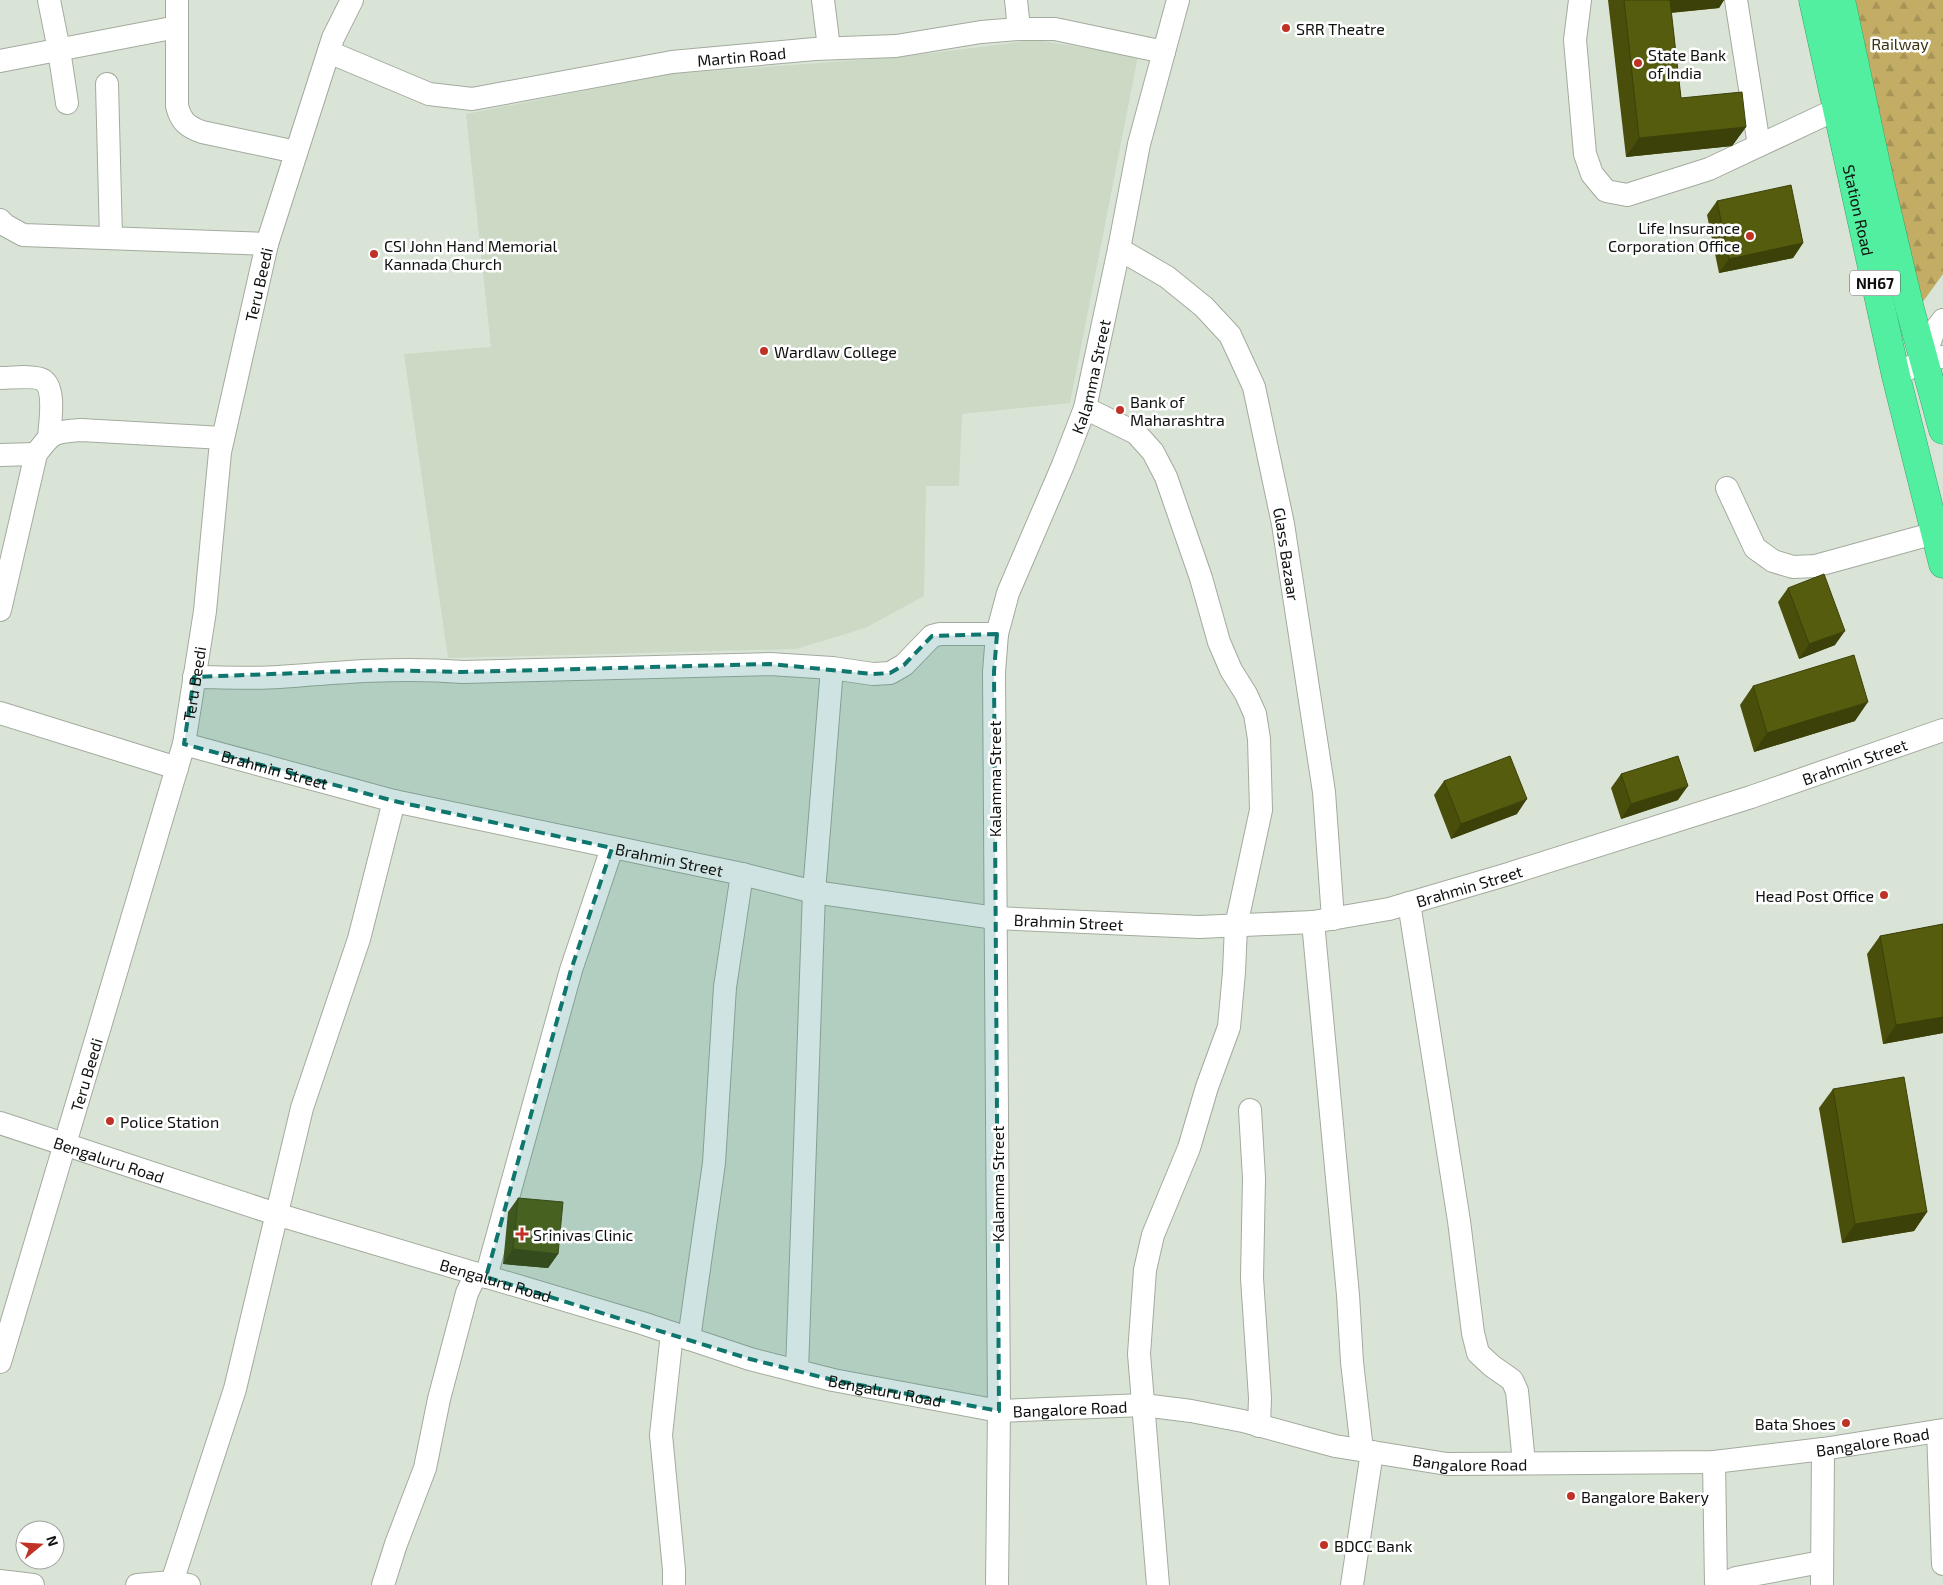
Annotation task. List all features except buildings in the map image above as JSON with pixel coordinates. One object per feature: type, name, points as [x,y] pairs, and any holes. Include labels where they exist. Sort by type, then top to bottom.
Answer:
[{"type":"highway","name":"Station Road","points":[[1813,0],[1896,376],[1943,564]]},
{"type":"highway","name":"Station Road","points":[[1841,0],[1879,178],[1934,358]]},
{"type":"highway","name":"NH67","points":[[1934,358],[1943,430]]},
{"type":"street","points":[[49,0],[67,103]]},
{"type":"street","points":[[177,0],[177,106],[180,117],[188,127],[202,132],[296,152]]},
{"type":"street","name":"Teru Beedi","points":[[0,1362],[184,744],[205,611],[220,452],[266,244],[333,38],[352,0]]},
{"type":"street","points":[[823,0],[830,48]]},
{"type":"street","points":[[1016,0],[1019,29]]},
{"type":"street","name":"Kalamma Street","points":[[997,1585],[999,1411],[994,672],[997,634],[1008,593],[1063,465],[1085,408],[1139,144],[1178,0]]},
{"type":"street","points":[[1580,0],[1575,40],[1585,154],[1592,174],[1606,191],[1627,195],[1709,168],[1837,109]]},
{"type":"street","points":[[1736,0],[1759,145]]},
{"type":"street","points":[[0,61],[177,27]]},
{"type":"street","name":"Martin Road","points":[[329,52],[429,94],[472,98],[672,62],[830,48],[896,46],[981,32],[1019,29],[1055,30],[1164,52]]},
{"type":"street","points":[[107,84],[111,238]]},
{"type":"street","points":[[0,220],[23,235],[266,244]]},
{"type":"street","name":"Glass Bazaar","points":[[1119,249],[1168,277],[1204,307],[1230,335],[1254,387],[1283,524],[1324,792],[1323,921],[1352,1362],[1367,1451],[1352,1585]]},
{"type":"street","points":[[1896,376],[1934,358],[1933,333],[1943,320]]},
{"type":"street","points":[[0,378],[36,378],[43,381],[49,388],[51,402],[49,437]]},
{"type":"street","points":[[1085,408],[1136,433],[1153,452],[1166,478],[1201,578],[1219,642],[1231,670],[1246,694],[1255,714],[1259,739],[1261,810],[1236,926],[1229,1027],[1207,1087],[1189,1148],[1153,1235],[1145,1270],[1139,1354],[1158,1585]]},
{"type":"street","points":[[0,606],[36,454],[49,437],[64,431],[81,430],[223,438]]},
{"type":"street","points":[[0,455],[36,454]]},
{"type":"street","points":[[1727,488],[1755,548],[1773,561],[1793,567],[1815,566],[1935,533]]},
{"type":"street","points":[[194,677],[278,677],[350,670],[409,669],[463,672],[770,664],[832,668],[873,674],[890,672],[904,665],[932,636],[940,634],[997,634]]},
{"type":"street","points":[[797,1371],[814,892],[832,668]]},
{"type":"street","points":[[0,713],[177,768]]},
{"type":"street","name":"Brahmin Street","points":[[184,744],[394,802],[742,874],[814,892],[995,918],[1168,926],[1236,926],[1323,921],[1409,903],[1505,875],[1751,797],[1943,730]]},
{"type":"street","points":[[137,1585],[177,1584],[235,1389],[302,1108],[359,939],[394,802]]},
{"type":"street","points":[[383,1585],[396,1544],[425,1468],[442,1390],[467,1293],[481,1275],[571,970],[612,848]]},
{"type":"street","points":[[674,1585],[661,1435],[714,1162],[725,987],[742,874]]},
{"type":"street","points":[[1409,903],[1460,1221],[1473,1333],[1478,1353],[1512,1380],[1517,1391],[1524,1463]]},
{"type":"street","points":[[1250,1110],[1254,1178],[1252,1278],[1260,1398],[1259,1426]]},
{"type":"street","name":"Bengaluru Road","points":[[0,1123],[276,1214],[681,1336],[750,1359],[833,1380],[999,1411]]},
{"type":"street","name":"Bangalore Road","points":[[999,1411],[1143,1405],[1191,1412],[1259,1426],[1335,1446],[1447,1464],[1714,1462],[1940,1430]]},
{"type":"street","points":[[1940,1430],[1943,1564]]},
{"type":"street","points":[[1822,1585],[1823,1448]]},
{"type":"street","points":[[1714,1462],[1716,1585]]},
{"type":"street","points":[[1721,1585],[1736,1578],[1821,1562]]},
{"type":"street","points":[[0,1581],[33,1585]]},
{"type":"highlighted area","points":[[997,634],[994,672],[999,1411],[833,1380],[750,1359],[486,1277],[571,970],[612,848],[394,801],[184,744],[194,677],[378,670],[463,672],[770,664],[873,674],[890,673],[904,665],[932,636]]},
{"type":"shaded area","name":"Wardlaw College","points":[[1035,40],[1138,56],[1070,403],[962,414],[959,486],[926,486],[924,596],[865,628],[796,649],[448,658],[404,354],[491,347],[466,114],[670,74],[900,57]]},
{"type":"green space","name":"Railway","points":[[1845,0],[1943,0],[1943,274],[1922,303]]},
{"type":"place","name":"SRR Theatre","points":[[1286,28]]},
{"type":"place","name":"State Bank of India","points":[[1638,63]]},
{"type":"place","name":"Life Insurance Corporation Office","points":[[1750,236]]},
{"type":"place","name":"CSI John Hand Memorial Kannada Church","points":[[374,254]]},
{"type":"place","name":"Wardlaw College","points":[[764,351]]},
{"type":"place","name":"Bank of Maharashtra","points":[[1120,410]]},
{"type":"place","name":"Head Post Office","points":[[1884,895]]},
{"type":"place","name":"Police Station","points":[[110,1121]]},
{"type":"place","name":"Srinivas Clinic","points":[[522,1234]]},
{"type":"place","name":"Bata Shoes","points":[[1846,1423]]},
{"type":"place","name":"Bangalore Bakery","points":[[1571,1496]]},
{"type":"place","name":"BDCC Bank","points":[[1324,1545]]}]
